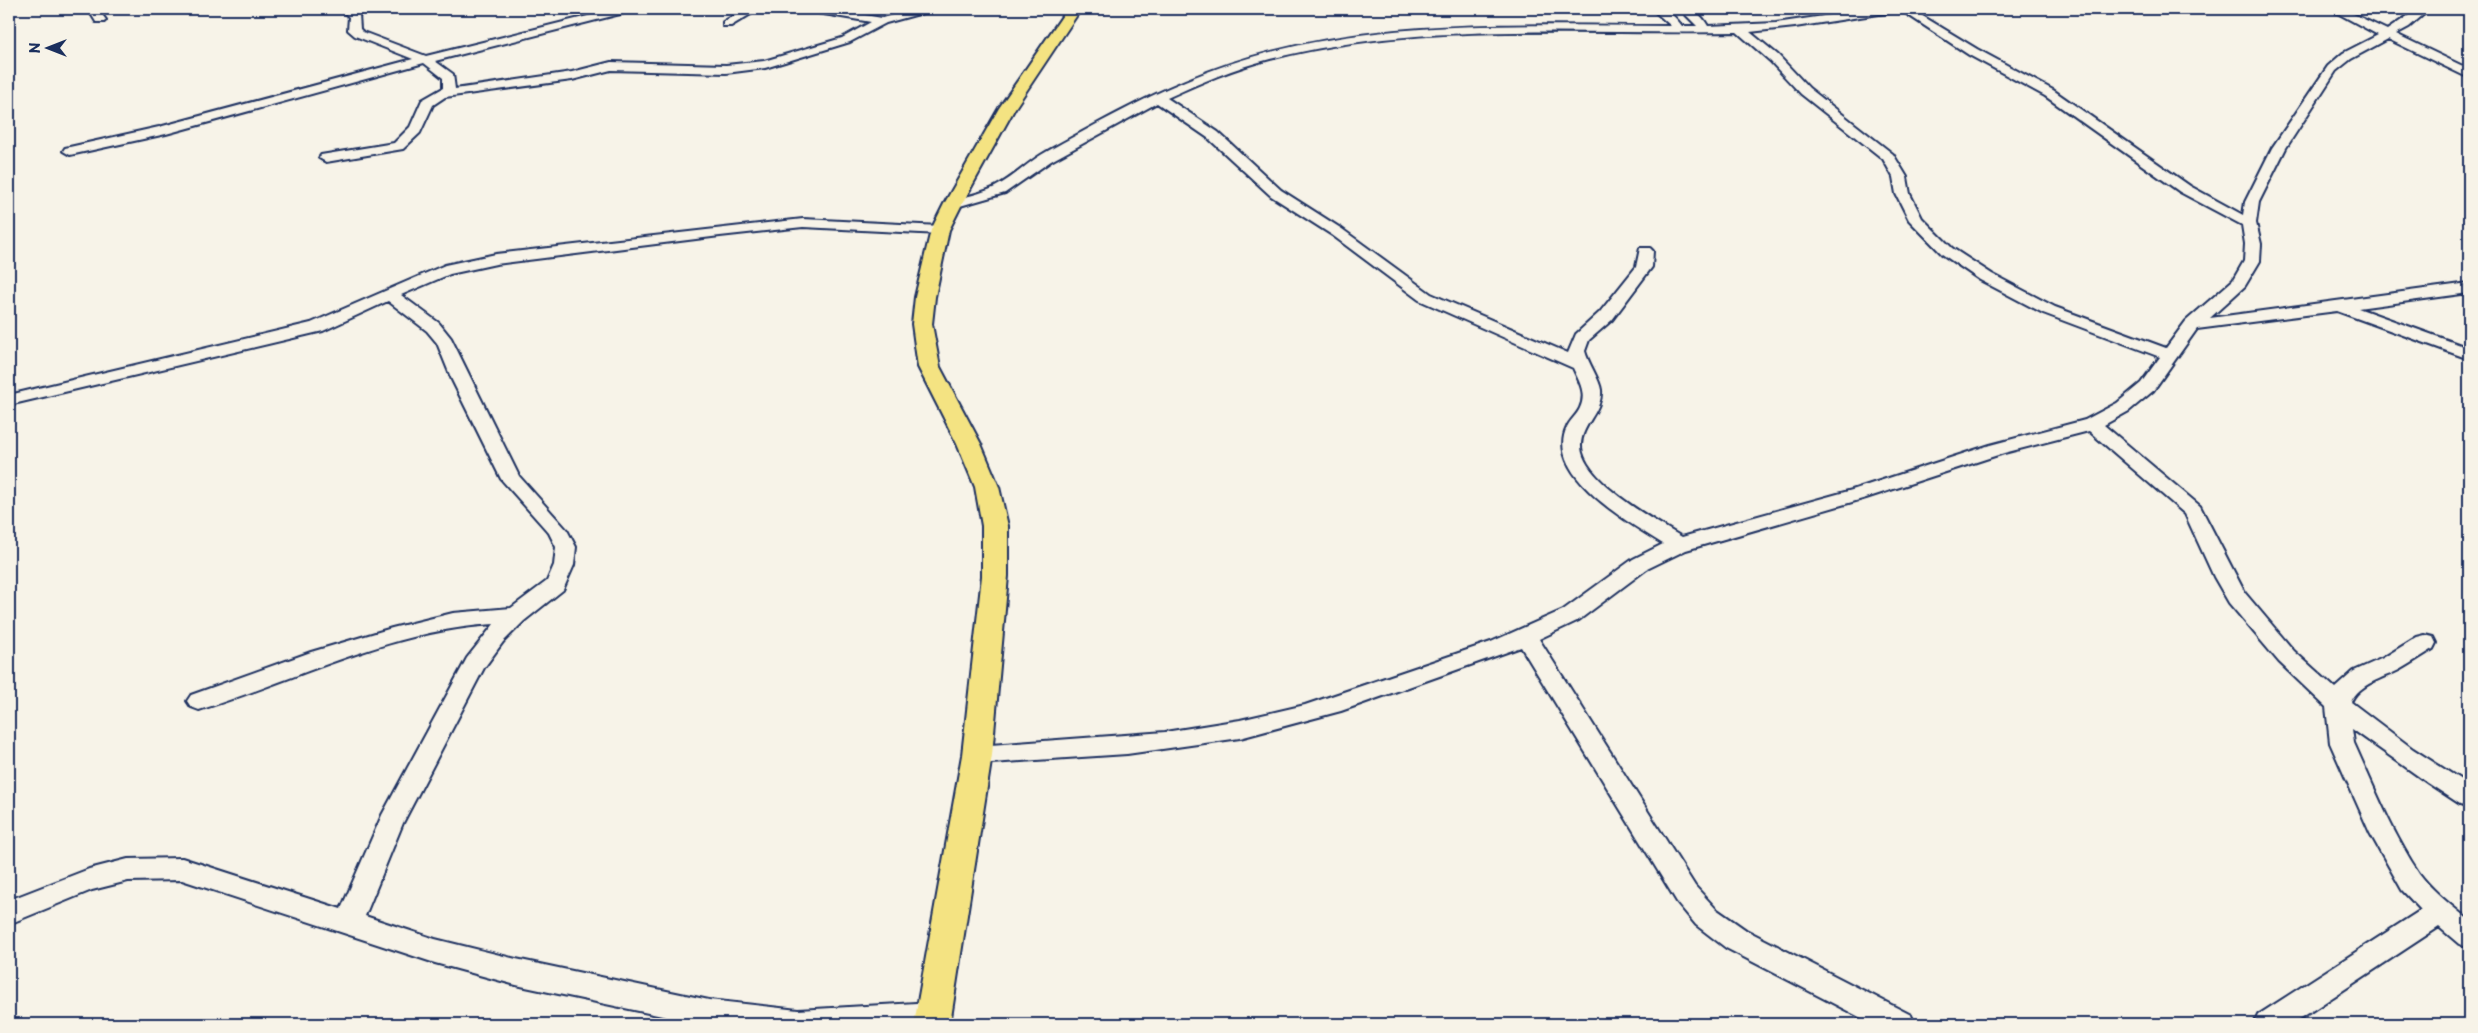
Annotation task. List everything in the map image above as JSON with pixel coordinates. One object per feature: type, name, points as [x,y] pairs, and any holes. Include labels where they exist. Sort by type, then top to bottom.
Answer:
[{"type":"main road","points":[[933,1020],[977,755],[994,576],[995,526],[987,487],[968,444],[929,367],[922,324],[925,298],[940,230],[953,204],[1006,108],[1074,9]]},
{"type":"street","points":[[92,9],[100,20]]},
{"type":"street","points":[[326,158],[398,146],[407,141],[424,116],[427,103],[449,90],[449,77],[427,60],[359,34],[354,30],[355,16],[345,9]]},
{"type":"street","points":[[70,151],[161,131],[628,9]]},
{"type":"street","points":[[726,24],[753,9]]},
{"type":"street","points":[[812,9],[882,21]]},
{"type":"street","points":[[443,94],[572,76],[611,66],[744,68],[783,60],[846,40],[882,21],[926,9]]},
{"type":"street","points":[[1657,9],[1671,19],[1679,30]]},
{"type":"street","points":[[1685,9],[1699,20],[1704,30]]},
{"type":"street","points":[[953,204],[990,195],[1003,189],[1051,156],[1157,97],[1196,80],[1265,56],[1341,42],[1407,34],[1489,29],[1740,29],[1787,26],[1892,9]]},
{"type":"street","points":[[1904,9],[1973,52],[2049,93],[2185,189],[2217,208],[2249,222]]},
{"type":"street","points":[[2335,9],[2469,74]]},
{"type":"street","points":[[977,755],[1138,745],[1223,732],[1277,721],[1526,637],[1571,614],[1640,564],[1680,545],[1860,494],[1996,449],[2092,424],[2123,407],[2148,387],[2192,325],[2239,283],[2252,262],[2253,244],[2249,222],[2252,202],[2279,148],[2332,70],[2347,56],[2405,25],[2425,9]]},
{"type":"street","points":[[1740,29],[1774,58],[1805,91],[1888,157],[1900,177],[1904,194],[1916,220],[1947,251],[1986,277],[2049,310],[2169,355]]},
{"type":"street","points":[[1157,97],[1213,135],[1276,193],[1337,232],[1425,297],[1580,365]]},
{"type":"street","points":[[9,400],[317,327],[445,270],[467,264],[720,231],[803,223],[940,230]]},
{"type":"street","points":[[1645,251],[1644,267],[1626,293],[1606,316],[1582,338],[1576,351],[1580,365],[1592,390],[1590,407],[1576,427],[1572,447],[1579,467],[1622,509],[1680,545]]},
{"type":"street","points":[[2192,325],[2339,307],[2469,288]]},
{"type":"street","points":[[349,923],[391,822],[475,664],[495,636],[516,616],[556,586],[564,565],[566,547],[557,530],[511,479],[461,380],[445,342],[433,327],[389,294]]},
{"type":"street","points":[[2339,307],[2469,354]]},
{"type":"street","points":[[2092,424],[2193,510],[2202,526],[2217,566],[2237,598],[2313,684],[2338,706],[2433,775],[2469,797]]},
{"type":"street","points":[[199,700],[302,663],[410,631],[459,619],[493,615],[516,616]]},
{"type":"street","points":[[1526,637],[1686,894],[1706,918],[1736,939],[1901,1024]]},
{"type":"street","points":[[2425,643],[2391,664],[2362,677],[2344,692],[2338,706],[2342,743],[2383,833],[2411,882],[2440,912],[2469,936]]},
{"type":"street","points":[[9,912],[89,880],[128,870],[182,869],[435,951],[516,972],[709,1013],[798,1022],[933,1020]]},
{"type":"street","points":[[2268,1024],[2440,912]]}]
